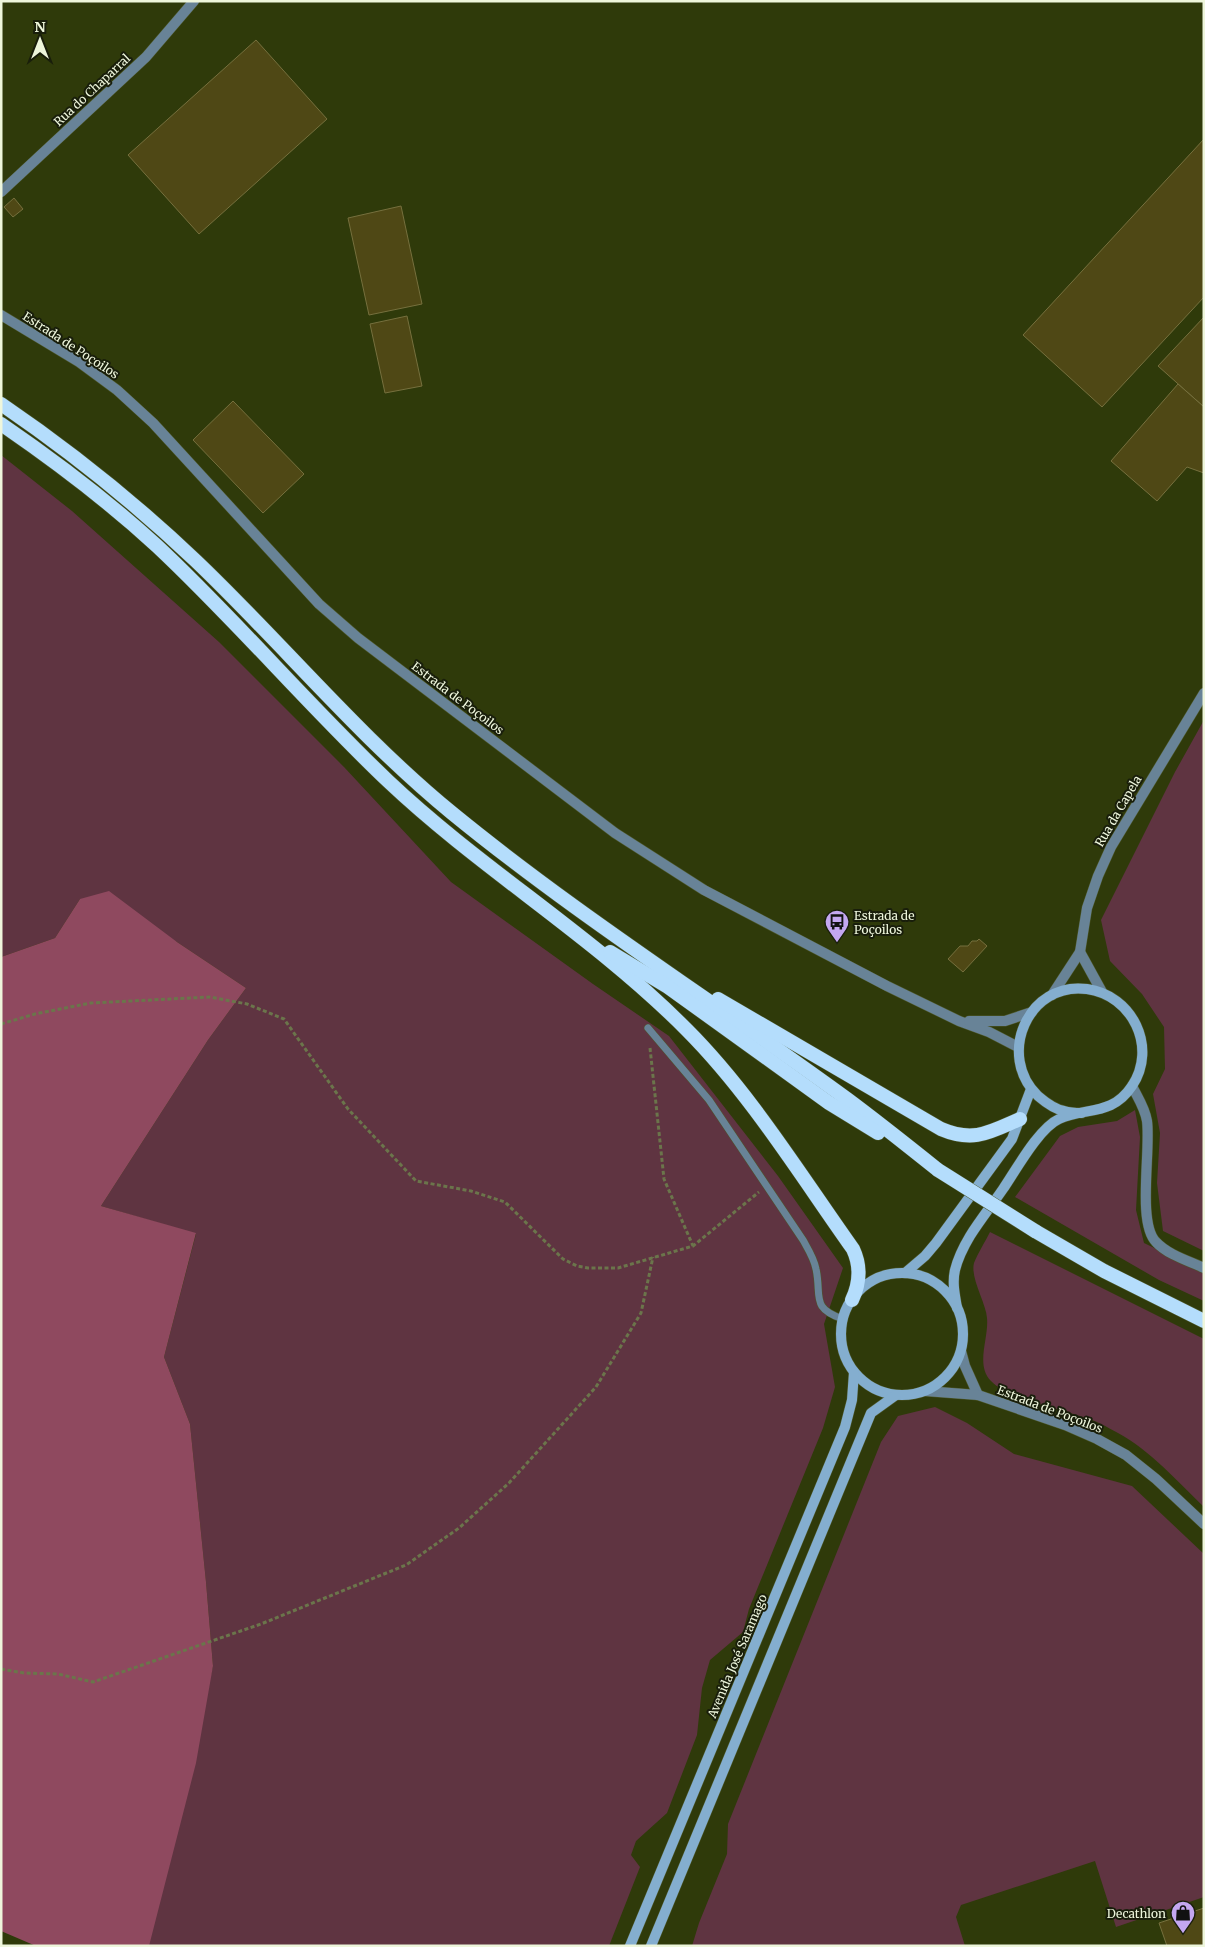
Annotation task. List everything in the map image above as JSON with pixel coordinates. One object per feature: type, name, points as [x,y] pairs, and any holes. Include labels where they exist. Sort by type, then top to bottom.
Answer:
[{"type":"highway","points":[[1,404],[43,433],[98,476],[196,562],[380,749],[451,813],[586,916],[848,1099],[938,1170]]},
{"type":"highway","points":[[1,424],[38,449],[107,503],[155,545],[206,594],[328,723],[430,819],[577,932],[686,1028],[722,1066],[853,1249],[857,1256],[859,1279],[858,1288],[852,1300]]},
{"type":"highway","points":[[586,916],[702,990],[955,1135],[972,1136],[987,1133],[1020,1119]]},
{"type":"highway","points":[[577,932],[668,987],[829,1102],[1035,1231],[1104,1271],[1204,1321]]},
{"type":"main road","name":"Estrada de Poçoilos","points":[[957,1308],[944,1290],[926,1278],[905,1273],[889,1275],[875,1280],[858,1292],[843,1319],[841,1341],[854,1372],[872,1387],[896,1395],[925,1391],[935,1386],[948,1375],[961,1351],[963,1324],[957,1308],[954,1289],[955,1272],[960,1255],[970,1236],[1040,1135],[1059,1119],[1102,1110],[1119,1100],[1132,1086],[1140,1069],[1143,1050],[1140,1032],[1132,1015],[1119,1002],[1102,992],[1076,989],[1052,996],[1032,1012],[1022,1028],[1018,1047],[1019,1062],[1023,1076],[1031,1089],[1045,1102],[1054,1107],[1063,1111],[1082,1113]]},
{"type":"main road","name":"Estrada de Poçoilos","points":[[905,1273],[925,1256],[936,1243],[1012,1138],[1031,1089]]},
{"type":"main road","name":"Avenida José Saramago","points":[[630,1946],[845,1427],[852,1400],[854,1372]]},
{"type":"main road","points":[[651,1946],[871,1413],[896,1395]]},
{"type":"street","name":"Rua do Chaparral","points":[[1,192],[146,57],[194,1]]},
{"type":"street","name":"Estrada de Poçoilos","points":[[1,315],[79,362],[117,390],[154,423],[319,604],[358,638],[615,833],[704,890],[887,986],[1018,1047]]},
{"type":"street","name":"Rua da Capela","points":[[1052,996],[1080,952],[1087,908],[1111,847],[1204,693]]},
{"type":"street","points":[[1080,952],[1102,992]]},
{"type":"street","name":"Estrada de Poçoilos","points":[[959,1021],[1005,1021],[1032,1012]]},
{"type":"street","points":[[1132,1086],[1144,1108],[1147,1122],[1146,1207],[1148,1231],[1156,1243],[1204,1268]]},
{"type":"street","name":"Estrada de Poçoilos","points":[[961,1351],[965,1366],[978,1395]]},
{"type":"street","name":"Estrada de Poçoilos","points":[[925,1391],[978,1395],[1097,1439],[1126,1455],[1156,1479],[1204,1524]]},
{"type":"lane","points":[[648,1028],[710,1100],[812,1254],[821,1307],[829,1314],[843,1319]]},
{"type":"path","points":[[1,1024],[35,1014],[100,1002],[210,996],[247,1004],[284,1019],[348,1109],[416,1181],[471,1191],[505,1202],[563,1259],[577,1266],[618,1268],[693,1246],[766,1186]]},
{"type":"path","points":[[648,1028],[664,1179],[693,1246]]},
{"type":"path","points":[[1,1669],[24,1674],[58,1674],[93,1682],[261,1624],[406,1565],[458,1528],[509,1483],[596,1387],[641,1313],[653,1257]]},
{"type":"shaded area","points":[[1,455],[72,511],[219,642],[344,767],[451,882],[669,1036],[778,1176],[843,1268],[824,1324],[835,1387],[823,1428],[749,1609],[743,1632],[710,1660],[702,1688],[697,1735],[667,1813],[636,1841],[631,1855],[640,1867],[609,1946],[148,1946],[213,1666],[190,1424],[164,1357],[196,1234],[101,1206],[208,1040],[246,988],[177,942],[80,899],[55,938],[1,957]]},
{"type":"shaded area","points":[[1204,720],[1204,1251],[1163,1231],[1157,1183],[1160,1133],[1153,1094],[1165,1069],[1164,1027],[1142,994],[1110,961],[1101,920],[1175,772]]},
{"type":"shaded area","points":[[109,891],[177,942],[246,988],[208,1040],[101,1206],[196,1233],[164,1357],[190,1424],[213,1666],[196,1763],[149,1946],[36,1946],[1,1931],[1,957],[55,938],[80,899]]},
{"type":"shaded area","points":[[1135,1110],[1140,1137],[1136,1210],[1144,1243],[1204,1272],[1204,1301],[1159,1280],[1015,1197],[1060,1136],[1078,1127],[1117,1121]]},
{"type":"shaded area","points":[[990,1232],[1204,1339],[1204,1507],[1153,1457],[1130,1440],[1092,1420],[1009,1393],[991,1381],[986,1375],[983,1359],[987,1318],[973,1269],[974,1263]]},
{"type":"shaded area","points":[[935,1407],[967,1423],[1014,1454],[1132,1486],[1204,1554],[1204,1897],[1116,1927],[1095,1861],[961,1905],[956,1917],[965,1946],[692,1946],[699,1923],[727,1854],[728,1824],[881,1442],[898,1416]]},
{"type":"building","points":[[256,40],[327,119],[199,234],[128,155]]},
{"type":"building","points":[[1204,139],[1204,297],[1102,407],[1023,335]]},
{"type":"building","points":[[14,198],[23,209],[13,217],[4,207]]},
{"type":"building","points":[[401,206],[422,304],[369,315],[348,218]]},
{"type":"building","points":[[407,316],[422,386],[385,393],[370,324]]},
{"type":"building","points":[[1204,317],[1204,407],[1158,366]]},
{"type":"building","points":[[1178,384],[1204,407],[1204,473],[1187,467],[1157,501],[1111,461]]},
{"type":"building","points":[[233,401],[304,474],[263,513],[193,440]]},
{"type":"building","points":[[979,939],[987,946],[963,972],[948,959],[960,946],[968,946],[972,941]]},
{"type":"building","name":"Decathlon","points":[[1204,1908],[1204,1946],[1167,1946],[1159,1923]]},
{"type":"place","name":"Estrada de Poçoilos","points":[[837,943]]},
{"type":"place","name":"Decathlon","points":[[1183,1934]]}]
